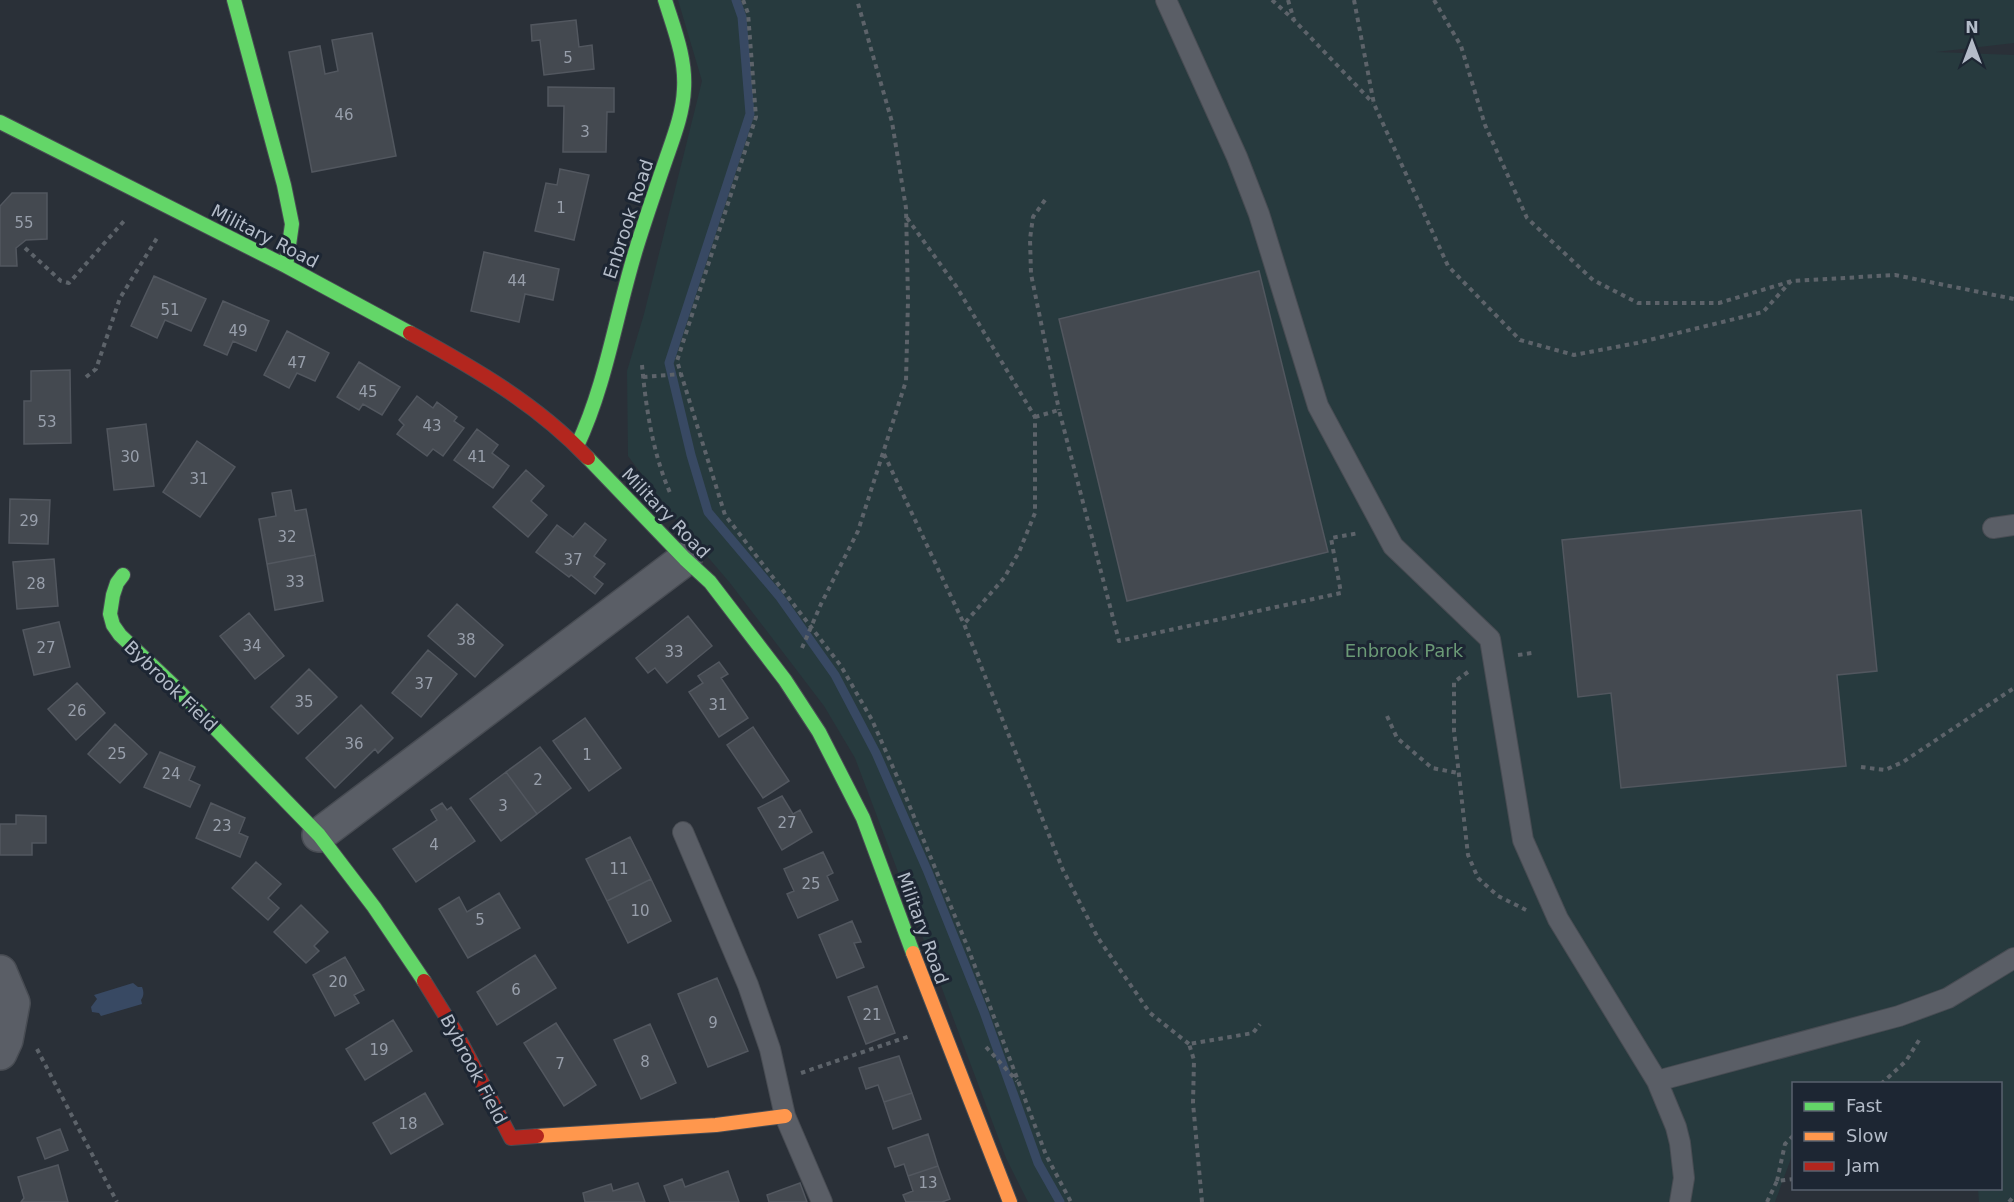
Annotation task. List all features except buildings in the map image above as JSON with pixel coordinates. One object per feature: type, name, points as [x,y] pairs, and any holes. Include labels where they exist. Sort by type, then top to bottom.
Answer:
[{"type":"street","points":[[234,0],[284,185],[292,224],[286,266]]},
{"type":"street","name":"Enbrook Road","points":[[577,446],[601,388],[618,312],[633,260],[681,114],[684,69],[681,49],[665,0]]},
{"type":"street","name":"Military Road","points":[[0,122],[286,266],[465,363],[514,394],[577,446],[710,582],[785,680],[819,732],[863,818],[940,1025],[1010,1202]]},
{"type":"street","points":[[319,835],[685,559]]},
{"type":"street","name":"Bybrook Field","points":[[123,575],[113,595],[110,614],[113,625],[120,635],[173,685],[319,835],[374,907],[421,975],[455,1031],[511,1138],[716,1125],[785,1116]]},
{"type":"street","points":[[0,972],[13,1003],[6,1040],[0,1053]]},
{"type":"lane","points":[[1166,0],[1237,157],[1259,214],[1318,406],[1393,546],[1490,639],[1523,840],[1558,919],[1657,1081],[1676,1127],[1680,1143],[1684,1178],[1680,1202]]},
{"type":"lane","points":[[1993,528],[2014,525]]},
{"type":"lane","points":[[683,832],[748,985],[770,1049],[785,1116],[822,1202]]},
{"type":"lane","points":[[1657,1081],[1899,1016],[1948,998],[2014,958]]},
{"type":"path","points":[[743,0],[748,13],[756,117],[676,361],[725,514],[841,666],[872,720],[968,948],[1046,1155],[1071,1202]]},
{"type":"path","points":[[803,646],[858,531],[906,381],[908,300],[906,217],[892,122],[857,0]]},
{"type":"path","points":[[1272,0],[1374,104]]},
{"type":"path","points":[[1288,0],[1294,20]]},
{"type":"path","points":[[1353,0],[1374,104],[1448,266],[1520,340],[1574,355],[1637,343],[1763,312],[1792,281]]},
{"type":"path","points":[[1434,0],[1461,46],[1485,125],[1527,218],[1593,280],[1638,303],[1719,303],[1792,281],[1895,275],[2014,299]]},
{"type":"path","points":[[1045,200],[1033,217],[1030,239],[1031,274],[1059,410],[1119,641],[1341,593],[1331,538],[1383,529]]},
{"type":"path","points":[[906,217],[956,286],[1035,417],[1035,513],[1019,552],[1004,578],[964,624]]},
{"type":"path","points":[[25,248],[61,281],[69,283],[126,218]]},
{"type":"path","points":[[86,377],[96,369],[120,298],[158,237]]},
{"type":"path","points":[[642,357],[643,377],[660,471],[673,498]]},
{"type":"path","points":[[643,377],[681,374]]},
{"type":"path","points":[[1035,417],[1059,410]]},
{"type":"path","points":[[884,454],[964,624],[1063,870],[1098,938],[1150,1014],[1189,1044],[1194,1060],[1193,1103],[1202,1202]]},
{"type":"path","points":[[1532,653],[1494,659],[1454,682],[1454,731],[1458,773],[1468,855],[1478,878],[1498,896],[1531,913],[1558,919]]},
{"type":"path","points":[[1861,768],[1885,770],[1903,762],[2014,688]]},
{"type":"path","points":[[1387,716],[1397,738],[1432,768],[1458,773]]},
{"type":"path","points":[[13,1003],[117,1202]]},
{"type":"path","points":[[1189,1044],[1252,1033],[1260,1024]]},
{"type":"path","points":[[777,1081],[916,1034]]},
{"type":"path","points":[[1767,1202],[1777,1181],[1785,1144],[1792,1136]]},
{"type":"path","points":[[1777,1181],[1792,1179]]},
{"type":"path","points":[[2009,1202],[2014,1196]]},
{"type":"green space","name":"Enbrook Park","points":[[678,0],[2014,0],[2014,43],[1936,52],[2014,55],[2014,1202],[1979,1202],[1978,1190],[2002,1190],[2002,1082],[1792,1082],[1792,1156],[1775,1202],[1028,1202],[1006,1158],[855,758],[824,706],[730,583],[677,521],[628,456],[627,371],[644,314],[702,81]]},
{"type":"water","points":[[133,983],[142,987],[142,1004],[101,1016],[99,1013],[92,1012],[91,1007],[97,999],[94,995]]},
{"type":"waterway","points":[[736,0],[742,17],[750,114],[669,363],[691,455],[708,512],[779,596],[835,675],[876,753],[928,872],[984,1012],[1038,1163],[1060,1202]]},
{"type":"traffic: fast","points":[[234,0],[284,185],[292,224],[286,266]]},
{"type":"traffic: fast","points":[[577,446],[604,372],[637,246],[682,107],[683,66],[679,44],[665,0]]},
{"type":"traffic: fast","points":[[0,122],[286,266],[410,333]]},
{"type":"traffic: fast","points":[[588,458],[710,582],[785,680],[819,732],[863,818],[913,953]]},
{"type":"traffic: fast","points":[[123,575],[117,583],[110,614],[113,625],[120,635],[173,685],[319,835],[374,907],[424,981]]},
{"type":"traffic: slow","points":[[913,953],[1010,1202]]},
{"type":"traffic: slow","points":[[537,1136],[716,1125],[785,1116]]},
{"type":"traffic: jam","points":[[410,333],[504,388],[548,421],[588,458]]},
{"type":"traffic: jam","points":[[424,981],[455,1031],[511,1138],[537,1136]]}]
